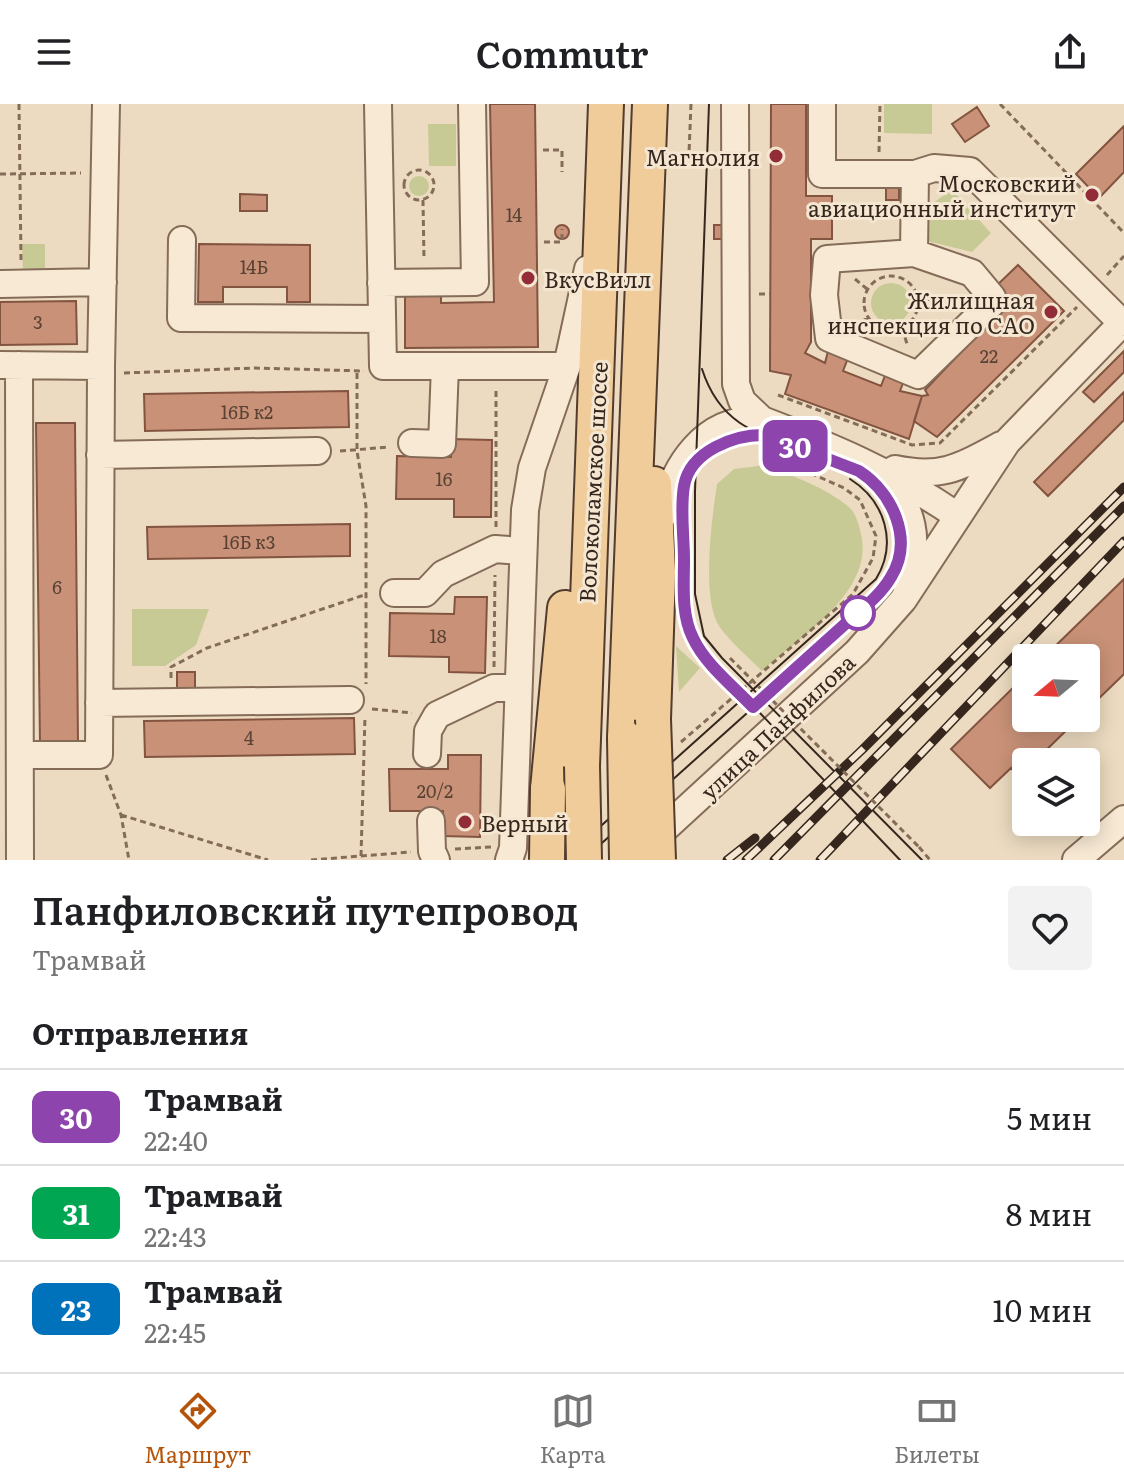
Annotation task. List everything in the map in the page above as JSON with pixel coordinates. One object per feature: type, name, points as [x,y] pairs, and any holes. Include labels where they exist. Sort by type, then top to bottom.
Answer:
[{"type":"main road","name":"Волоколамское шоссе","points":[[584,860],[582,766],[606,104]]},
{"type":"main road","name":"Волоколамское шоссе","points":[[627,860],[625,738],[650,104]]},
{"type":"main road","name":"Волоколамское шоссе","points":[[641,280],[658,572],[653,719],[658,860]]},
{"type":"main road","points":[[547,860],[548,789],[584,417],[598,350]]},
{"type":"street","points":[[13,743],[99,755],[106,104]]},
{"type":"street","points":[[378,104],[383,366],[567,366]]},
{"type":"street","points":[[381,283],[475,282],[472,104]]},
{"type":"street","points":[[735,104],[736,384],[742,401],[762,420],[872,464],[914,486],[956,515]]},
{"type":"street","points":[[822,104],[822,174],[915,174],[934,168],[970,171],[1123,322]]},
{"type":"street","points":[[914,253],[915,174]]},
{"type":"street","points":[[514,856],[506,688],[508,550],[567,366],[604,175]]},
{"type":"street","points":[[182,240],[181,318],[382,319]]},
{"type":"street","points":[[914,253],[972,273],[992,297],[992,303],[955,343],[918,375],[829,338],[824,295],[827,259],[914,253]]},
{"type":"street","points":[[10,284],[103,282]]},
{"type":"street","name":"улица Панфилова","points":[[627,860],[857,652],[920,575],[956,515],[1007,442],[1123,322]]},
{"type":"street","points":[[20,860],[13,743],[9,365],[101,369]]},
{"type":"street","points":[[412,443],[442,444],[445,366]]},
{"type":"street","points":[[567,366],[584,417]]},
{"type":"street","points":[[658,572],[661,519],[669,487],[686,457],[703,439],[727,424],[762,420]]},
{"type":"street","points":[[872,464],[933,475],[959,467],[1007,442]]},
{"type":"street","points":[[100,455],[317,451]]},
{"type":"street","points":[[872,464],[908,508],[915,540],[910,568],[890,614]]},
{"type":"street","points":[[381,593],[425,593],[443,574],[508,550]]},
{"type":"street","points":[[427,754],[428,731],[437,715],[506,688]]},
{"type":"street","points":[[99,703],[358,704]]},
{"type":"street","points":[[1076,860],[1124,819]]},
{"type":"street","points":[[431,821],[434,855]]},
{"type":"path","points":[[10,284],[20,173],[19,104]]},
{"type":"path","points":[[691,104],[689,153],[682,166],[720,166]]},
{"type":"path","points":[[879,174],[880,104]]},
{"type":"path","points":[[1000,104],[1124,233]]},
{"type":"path","points":[[543,150],[562,150],[562,172]]},
{"type":"path","points":[[415,170],[423,170],[433,178],[433,192],[423,200],[410,197],[406,192],[405,179],[415,170]]},
{"type":"path","points":[[0,174],[105,173]]},
{"type":"path","points":[[423,200],[424,283]]},
{"type":"path","points":[[544,242],[562,242],[562,229]]},
{"type":"path","points":[[778,395],[912,445],[940,443],[997,382],[1091,293],[1124,256]]},
{"type":"path","points":[[886,276],[908,281],[918,300],[912,320],[894,330],[873,323],[864,303],[872,283],[886,276]]},
{"type":"path","points":[[755,294],[770,294]]},
{"type":"path","points":[[918,300],[992,297]]},
{"type":"path","points":[[101,369],[255,368],[357,373],[383,366]]},
{"type":"path","points":[[496,366],[508,550],[506,688]]},
{"type":"path","points":[[357,373],[357,451],[381,593],[358,704],[361,856]]},
{"type":"path","points":[[317,451],[357,451],[412,443]]},
{"type":"path","points":[[678,745],[853,594],[873,558],[876,536],[860,500],[844,488],[763,452]]},
{"type":"path","points":[[171,702],[171,667],[207,648],[381,593]]},
{"type":"path","points":[[730,658],[930,860]]},
{"type":"path","points":[[358,704],[437,715]]},
{"type":"path","points":[[99,755],[121,815],[129,860]]},
{"type":"path","points":[[121,815],[268,860]]},
{"type":"path","points":[[311,860],[361,856],[514,856]]},
{"type":"green space","points":[[884,104],[932,104],[932,134],[884,133]]},
{"type":"green space","points":[[428,124],[456,124],[456,166],[429,166]]},
{"type":"green space","points":[[415,176],[423,176],[429,186],[423,196],[415,196],[409,190],[409,182]]},
{"type":"green space","points":[[952,190],[991,233],[972,252],[927,241],[927,207]]},
{"type":"green space","points":[[22,244],[45,244],[45,271],[23,271]]},
{"type":"green space","points":[[891,283],[905,289],[911,303],[905,317],[891,323],[877,317],[871,303],[877,289]]},
{"type":"green space","points":[[766,465],[820,488],[849,507],[861,534],[862,555],[857,575],[831,612],[762,671],[719,626],[710,597],[709,557],[717,484],[734,469]]},
{"type":"green space","points":[[132,609],[209,609],[196,645],[165,666],[132,666]]},
{"type":"green space","points":[[676,646],[700,668],[679,692]]},
{"type":"building","points":[[490,104],[535,104],[538,347],[405,348],[405,295],[441,294],[441,303],[494,302]]},
{"type":"building","points":[[771,104],[806,104],[806,196],[832,196],[832,239],[811,239],[811,342],[805,353],[825,363],[828,351],[848,358],[843,371],[881,386],[886,373],[905,378],[900,391],[922,396],[909,439],[785,394],[791,375],[770,371]]},
{"type":"building","points":[[977,107],[989,126],[965,142],[952,124]]},
{"type":"building","points":[[1124,126],[1124,172],[1099,198],[1076,174]]},
{"type":"building","points":[[886,178],[899,178],[899,200],[886,200]]},
{"type":"building","points":[[240,194],[267,195],[267,211],[240,211]]},
{"type":"building","points":[[562,225],[569,232],[562,239],[555,232]]},
{"type":"building","points":[[714,225],[725,225],[725,239],[714,239]]},
{"type":"building","points":[[199,244],[310,245],[310,302],[287,302],[287,287],[223,287],[223,302],[198,302]]},
{"type":"building","points":[[1018,265],[1064,311],[937,437],[914,421],[922,396],[928,395],[925,390],[1006,305],[993,289]]},
{"type":"building","points":[[76,301],[77,344],[0,345],[0,302]]},
{"type":"building","points":[[1124,351],[1124,372],[1094,402],[1083,392]]},
{"type":"building","points":[[348,391],[349,427],[145,431],[144,394]]},
{"type":"building","points":[[1124,392],[1124,420],[1048,496],[1034,482]]},
{"type":"building","points":[[36,423],[75,423],[78,744],[40,744]]},
{"type":"building","points":[[451,439],[492,440],[491,517],[454,517],[454,499],[396,499],[397,456],[451,457]]},
{"type":"building","points":[[350,524],[350,556],[148,559],[147,527]]},
{"type":"building","points":[[1124,579],[1124,674],[1100,697],[1100,644],[1057,644]]},
{"type":"building","points":[[455,597],[487,597],[485,673],[449,672],[449,657],[389,656],[390,613],[454,614]]},
{"type":"building","points":[[177,672],[195,672],[195,696],[177,696]]},
{"type":"building","points":[[1012,689],[1012,732],[1065,732],[1048,748],[1012,748],[1012,769],[990,788],[951,749]]},
{"type":"building","points":[[354,718],[355,754],[145,757],[144,721]]},
{"type":"building","points":[[448,755],[481,755],[480,837],[443,836],[443,811],[390,811],[389,769],[448,769]]},
{"type":"tram line","points":[[709,104],[695,491],[695,594],[704,636],[722,658],[922,860]]},
{"type":"tram line","points":[[583,860],[872,601],[885,585],[898,560],[899,530],[891,505],[877,486],[835,461],[740,423],[716,399],[702,369]]},
{"type":"tram line","name":"30","points":[[757,434],[859,471],[871,479],[892,507],[899,528],[900,549],[892,576],[872,601],[753,707],[702,654],[688,627],[684,597],[684,485],[696,465],[717,446],[757,434]]},
{"type":"tram line","points":[[693,468],[723,443],[763,435]]},
{"type":"tram line","points":[[563,860],[876,579],[886,551],[884,524],[872,499],[850,479]]},
{"type":"tram line","points":[[740,692],[900,860]]},
{"type":"railway","points":[[746,860],[863,749],[1124,487]]},
{"type":"railway","points":[[774,860],[1124,506]]},
{"type":"railway","points":[[820,860],[1124,541]]},
{"type":"railway","points":[[727,860],[755,838]]},
{"type":"place","name":"Магнолия","points":[[776,156]]},
{"type":"place","name":"Московский авиационный институт","points":[[1092,195]]},
{"type":"place","name":"ВкусВилл","points":[[528,278]]},
{"type":"place","name":"Жилищная инспекция по САО","points":[[1051,312]]},
{"type":"place","name":"Верный","points":[[465,822]]}]
